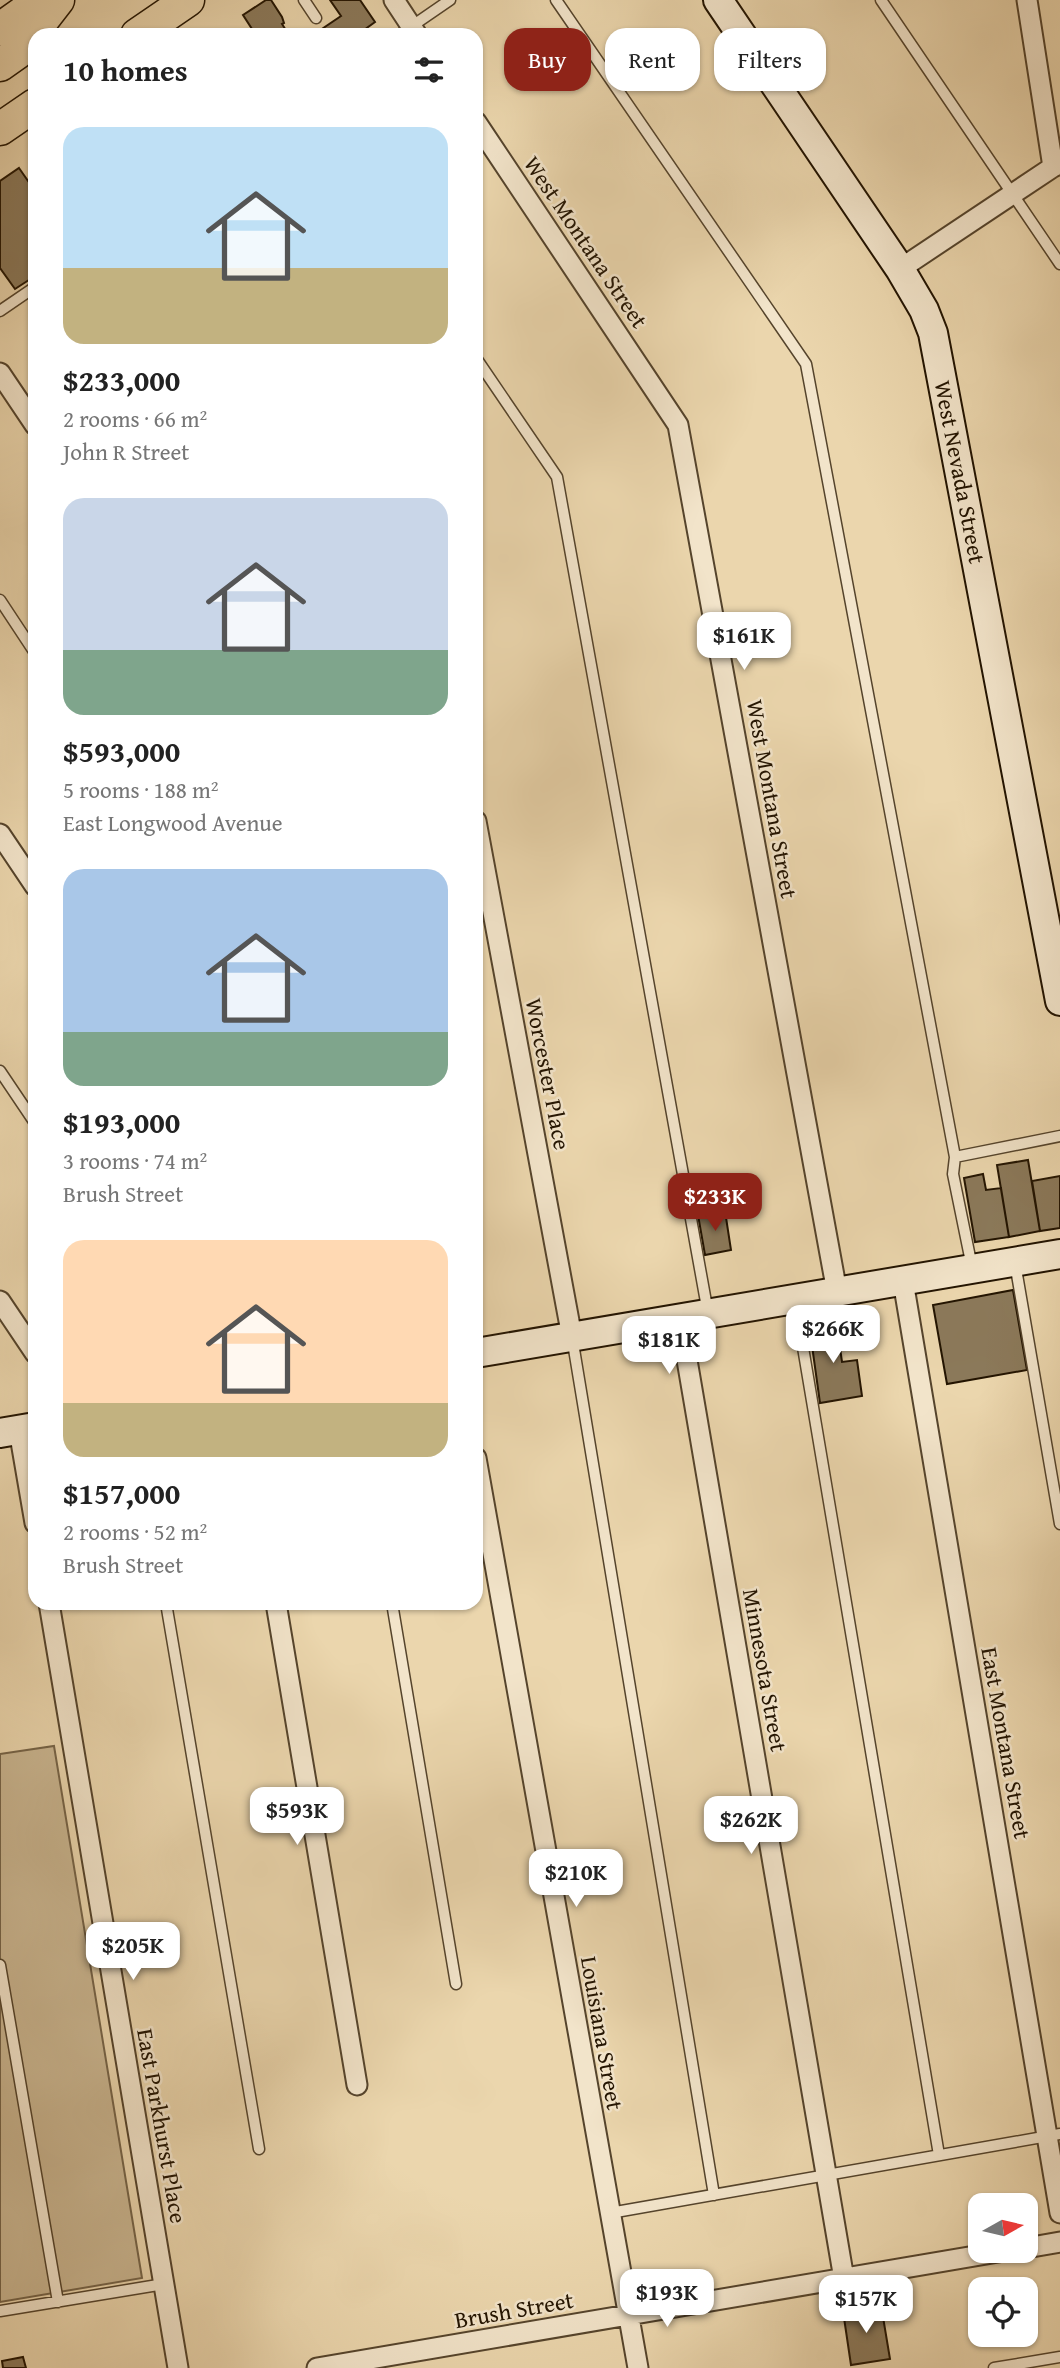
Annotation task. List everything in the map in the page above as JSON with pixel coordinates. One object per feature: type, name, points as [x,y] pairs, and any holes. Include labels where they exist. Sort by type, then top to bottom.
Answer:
[{"type":"main road","points":[[0,29],[41,0]]},
{"type":"main road","points":[[36,28],[58,0]]},
{"type":"main road","points":[[147,28],[182,3]]},
{"type":"main road","points":[[0,65],[17,53],[28,39]]},
{"type":"main road","points":[[0,129],[28,110]]},
{"type":"street","points":[[394,0],[407,28]]},
{"type":"street","name":"West Nevada Street","points":[[718,0],[900,269],[924,310],[940,365],[1060,1001]]},
{"type":"street","points":[[900,269],[1056,165],[1027,0]]},
{"type":"street","name":"West Montana Street","points":[[483,132],[678,425],[837,1292]]},
{"type":"street","points":[[0,373],[28,415]]},
{"type":"street","points":[[0,834],[28,876]]},
{"type":"street","name":"Worcester Place","points":[[483,859],[572,1337]]},
{"type":"street","points":[[483,1352],[1060,1254]]},
{"type":"street","name":"East Montana Street","points":[[903,1281],[1053,2135],[1060,2213]]},
{"type":"street","points":[[0,1301],[28,1343]]},
{"type":"street","name":"Minnesota Street","points":[[680,1319],[844,2279]]},
{"type":"street","points":[[18,1430],[28,1485]]},
{"type":"street","name":"Louisiana Street","points":[[483,1497],[638,2368]]},
{"type":"street","name":"East Parkhurst Place","points":[[50,1610],[178,2368]]},
{"type":"street","points":[[277,1610],[357,2085]]},
{"type":"street","points":[[1038,2246],[1060,2242]]},
{"type":"street","name":"Brush Street","points":[[317,2368],[968,2257]]},
{"type":"lane","points":[[304,0],[316,18]]},
{"type":"lane","points":[[414,28],[450,0]]},
{"type":"lane","points":[[556,0],[806,364],[955,1157],[953,1174],[973,1269]]},
{"type":"lane","points":[[881,0],[1060,264]]},
{"type":"lane","points":[[0,311],[28,292]]},
{"type":"lane","points":[[483,368],[557,477],[708,1314]]},
{"type":"lane","points":[[0,600],[28,642]]},
{"type":"lane","points":[[0,1071],[28,1113]]},
{"type":"lane","points":[[955,1157],[1060,1136]]},
{"type":"lane","points":[[1015,1262],[1060,1524]]},
{"type":"lane","points":[[795,1299],[939,2155]]},
{"type":"lane","points":[[572,1337],[714,2195]]},
{"type":"lane","points":[[167,1610],[259,2149]]},
{"type":"lane","points":[[393,1610],[456,1984]]},
{"type":"lane","points":[[0,1965],[58,2302]]},
{"type":"lane","points":[[610,2213],[1053,2135]]},
{"type":"lane","points":[[0,2311],[163,2284]]},
{"type":"lane","points":[[994,2368],[1060,2357]]},
{"type":"shaded area","points":[[54,1746],[142,2278],[0,2302],[0,1754]]},
{"type":"building","points":[[266,0],[271,0],[282,17],[285,28],[251,28],[243,15]]},
{"type":"building","points":[[330,0],[360,0],[375,22],[367,28],[323,28],[341,16]]},
{"type":"building","points":[[19,168],[28,181],[28,281],[15,289],[0,268],[0,181]]},
{"type":"building","points":[[1028,1160],[1040,1231],[1009,1237],[997,1165]]},
{"type":"building","points":[[983,1174],[986,1190],[1001,1188],[1009,1237],[975,1242],[964,1178]]},
{"type":"building","points":[[1060,1176],[1060,1228],[1040,1231],[1032,1181]]},
{"type":"building","points":[[725,1211],[731,1250],[705,1255],[698,1215]]},
{"type":"building","points":[[1013,1290],[1027,1370],[947,1384],[933,1305]]},
{"type":"building","points":[[836,1320],[842,1362],[857,1360],[862,1396],[820,1403],[809,1324]]},
{"type":"building","points":[[881,2305],[890,2359],[851,2365],[843,2311]]},
{"type":"building","points":[[23,2357],[26,2368],[3,2368],[2,2361]]}]
